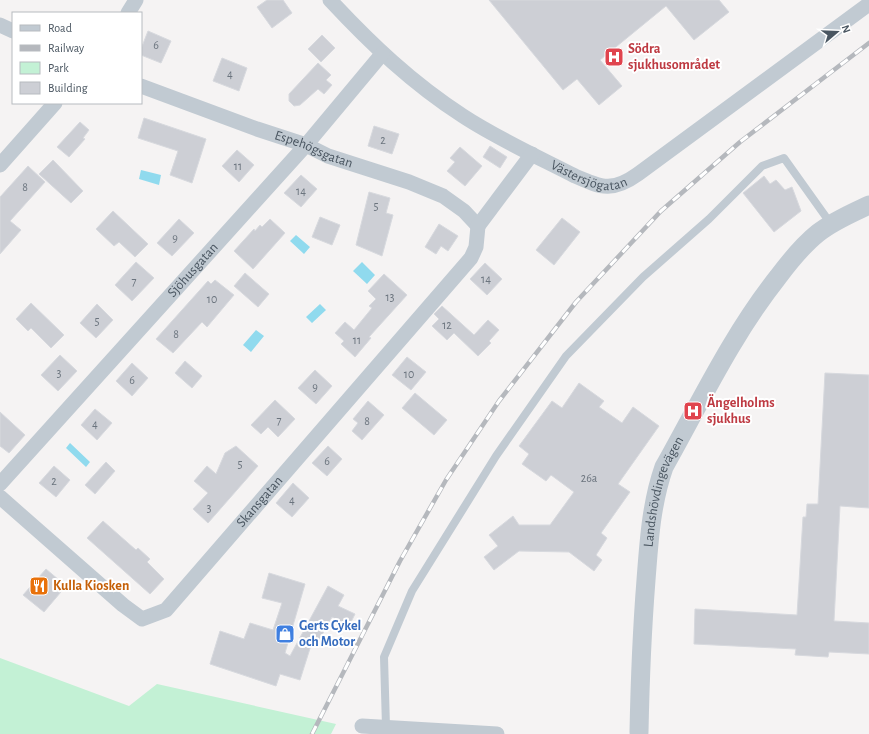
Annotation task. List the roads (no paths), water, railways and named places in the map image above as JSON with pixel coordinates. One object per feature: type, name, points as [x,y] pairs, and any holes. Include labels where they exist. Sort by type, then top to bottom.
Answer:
[{"type":"street","points":[[129,12],[136,0]]},
{"type":"street","name":"Västersjögatan","points":[[330,0],[382,54],[425,90],[464,117],[532,154],[594,185],[607,187],[625,183],[869,4]]},
{"type":"street","points":[[0,25],[12,31]]},
{"type":"street","name":"Sjöhusgatan","points":[[0,484],[306,145],[382,54]]},
{"type":"street","name":"Espehögsgatan","points":[[142,86],[257,129],[306,145],[328,156],[410,182],[443,196],[464,211],[478,226]]},
{"type":"street","points":[[0,165],[54,104]]},
{"type":"street","points":[[478,226],[532,154]]},
{"type":"street","name":"Landshövdingevägen","points":[[637,733],[648,547],[653,507],[664,467],[740,331],[765,293],[805,244],[831,224],[869,205]]},
{"type":"street","name":"Skansgatan","points":[[0,497],[123,605],[142,619],[166,610],[471,258],[476,247],[478,226]]},
{"type":"street","points":[[362,726],[497,734]]},
{"type":"lane","points":[[386,727],[384,656],[412,590],[496,456],[566,356],[643,277],[709,219],[762,166],[784,158],[831,224]]},
{"type":"water","points":[[141,170],[161,175],[159,185],[139,179]]},
{"type":"water","points":[[296,235],[310,247],[304,254],[290,241]]},
{"type":"water","points":[[362,262],[375,275],[367,284],[353,271]]},
{"type":"water","points":[[320,304],[326,310],[312,323],[306,317]]},
{"type":"water","points":[[256,330],[264,336],[251,352],[243,345]]},
{"type":"water","points":[[70,443],[90,462],[86,467],[66,448]]},
{"type":"railway","points":[[312,734],[400,561],[446,480],[499,401],[576,302],[661,211],[740,142],[869,43]]},
{"type":"place","name":"Södra sjukhusområdet","points":[[614,57]]},
{"type":"place","name":"Ängelholms sjukhus","points":[[693,411]]},
{"type":"place","name":"Kulla Kiosken","points":[[39,586]]},
{"type":"place","name":"Gerts Cykel och Motor","points":[[285,634]]}]
